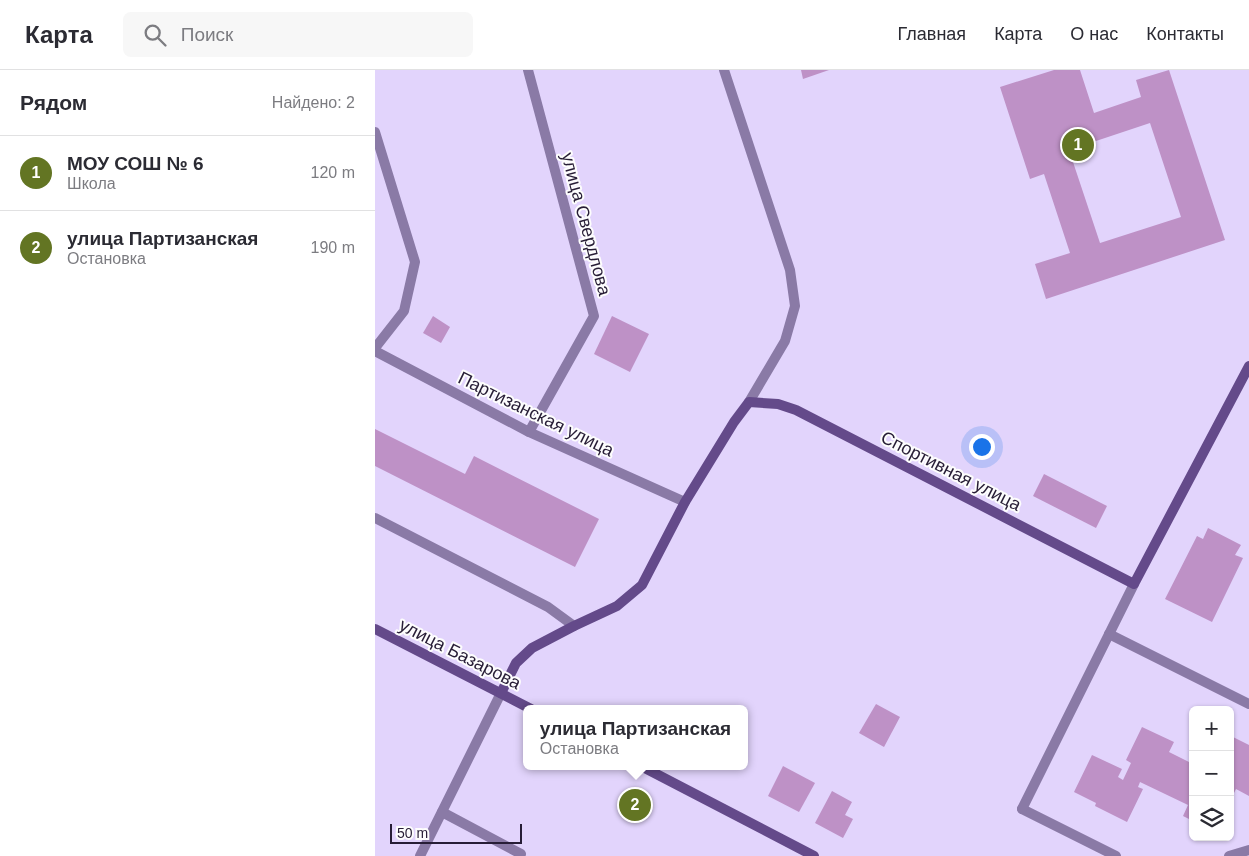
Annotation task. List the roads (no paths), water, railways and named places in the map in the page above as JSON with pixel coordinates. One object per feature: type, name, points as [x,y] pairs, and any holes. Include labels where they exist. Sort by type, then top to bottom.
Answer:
[{"type":"street","name":"улица Свердлова","points":[[528,70],[594,316],[529,432]]},
{"type":"street","points":[[420,856],[516,663],[532,648],[617,606],[642,585],[685,502],[734,422],[749,402],[785,341],[795,306],[790,270],[724,70]]},
{"type":"street","points":[[375,132],[415,262],[404,311],[375,350]]},
{"type":"street","name":"Партизанская улица","points":[[375,350],[529,432],[685,502]]},
{"type":"street","points":[[1116,856],[1022,810],[1134,584],[1249,366]]},
{"type":"street","name":"Спортивная улица","points":[[749,402],[778,404],[796,410],[1134,584]]},
{"type":"street","points":[[375,518],[548,607],[574,626]]},
{"type":"street","name":"улица Базарова","points":[[375,629],[524,705]]},
{"type":"street","points":[[1109,634],[1249,704]]},
{"type":"street","points":[[649,770],[814,856]]},
{"type":"street","points":[[442,812],[521,854],[520,856]]},
{"type":"street","points":[[1229,856],[1249,850]]},
{"type":"place","name":"МОУ СОШ № 6","points":[[1078,145]]},
{"type":"place","name":"улица Партизанская","points":[[635,805]]}]
